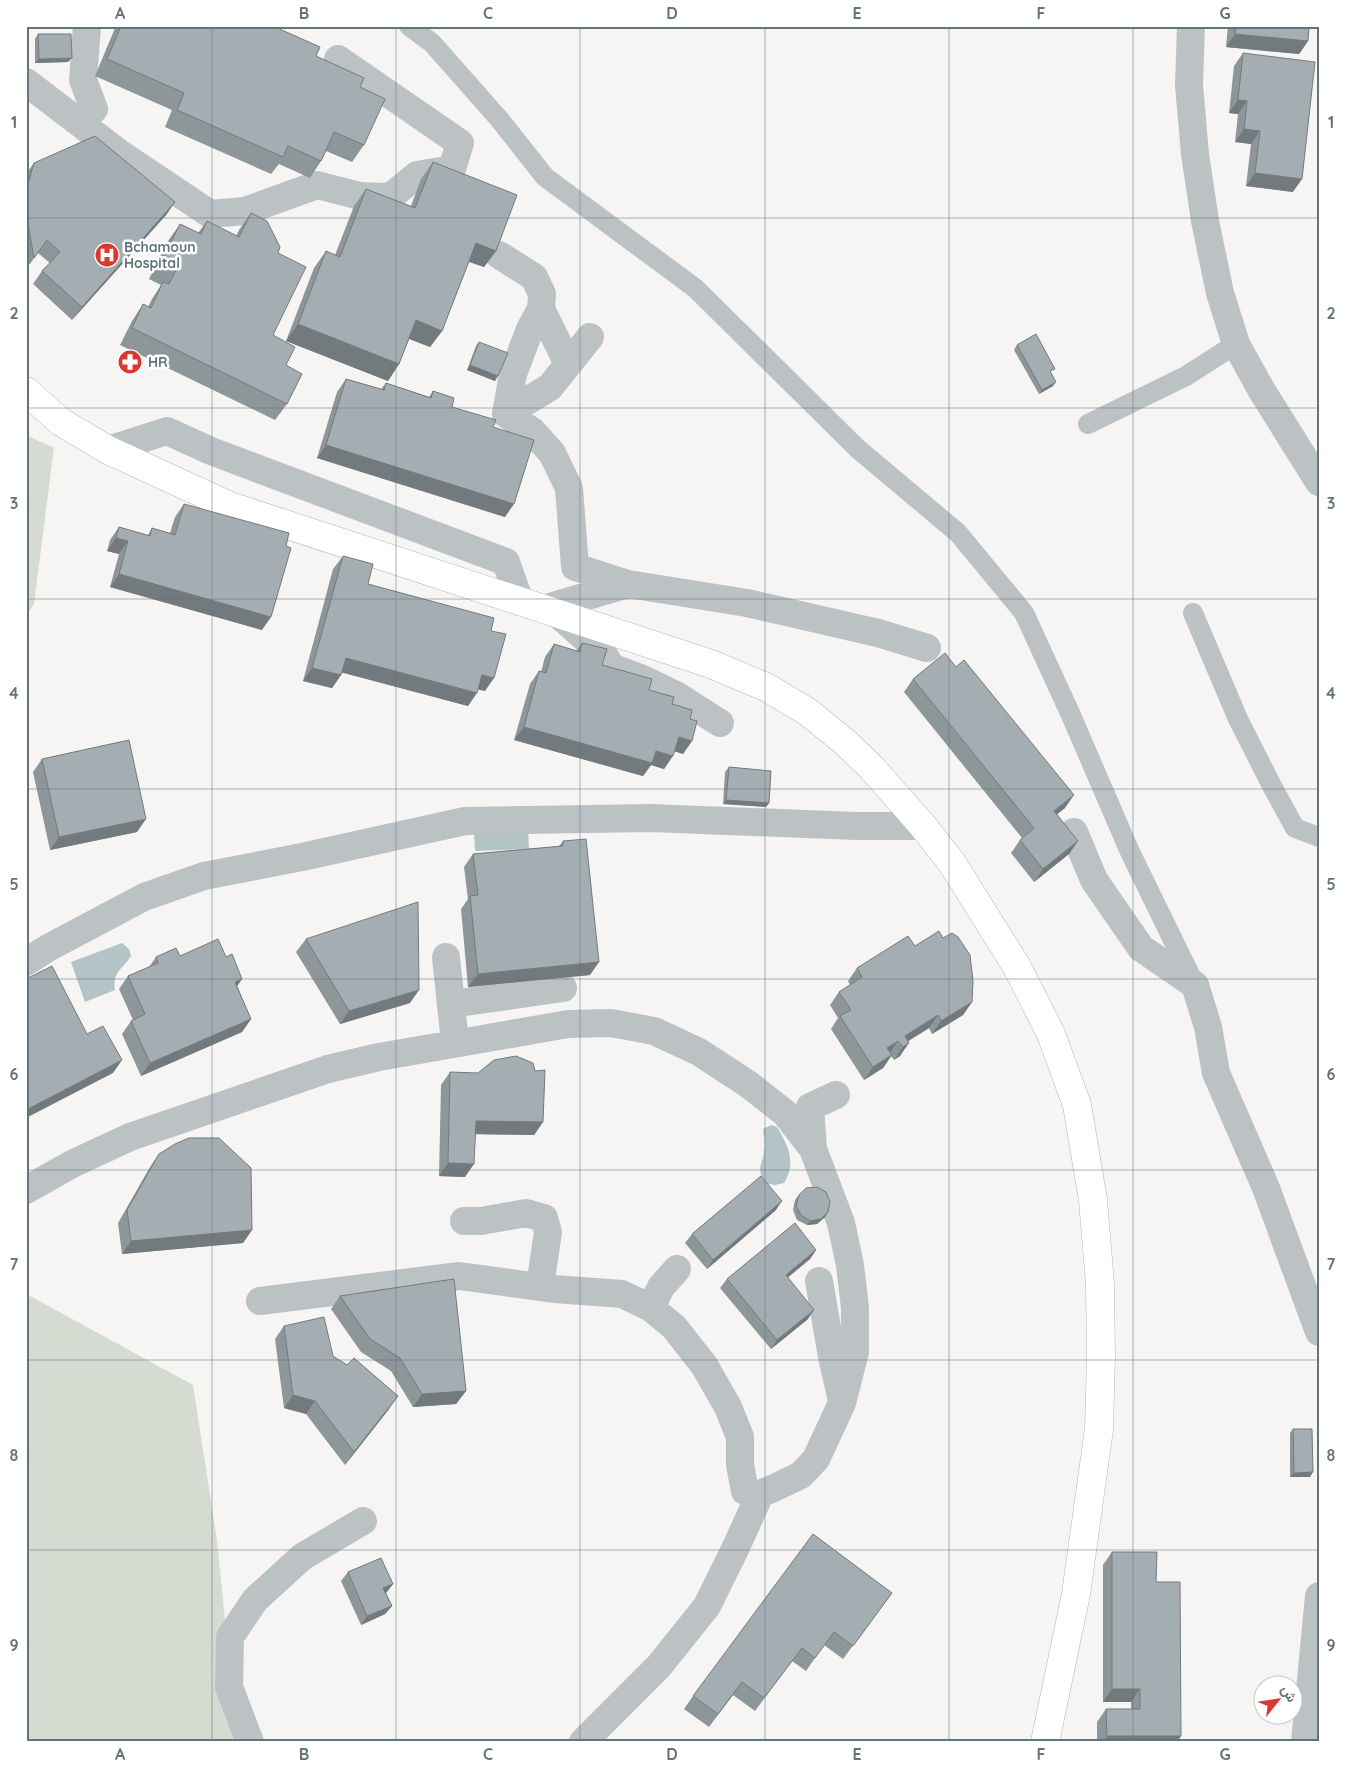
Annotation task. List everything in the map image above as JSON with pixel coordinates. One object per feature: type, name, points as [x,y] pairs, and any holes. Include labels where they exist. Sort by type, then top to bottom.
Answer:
[{"type":"main road","points":[[26,391],[62,422],[108,450],[230,506],[711,664],[766,687],[808,712],[846,743],[890,787],[952,863],[1017,967],[1051,1034],[1077,1105],[1093,1200],[1100,1302],[1099,1429],[1076,1594],[1045,1742]]},
{"type":"street","points":[[80,123],[94,109],[83,80],[87,26]]},
{"type":"street","points":[[1191,26],[1189,85],[1195,154],[1205,221],[1220,293],[1236,344],[1262,391],[1319,482]]},
{"type":"street","points":[[26,82],[119,153],[210,214],[245,211],[317,185],[360,196],[390,196],[417,174],[452,169],[460,143],[338,58]]},
{"type":"street","points":[[499,255],[534,277],[542,294],[541,309],[530,329],[513,374],[506,414]]},
{"type":"street","points":[[541,309],[568,364]]},
{"type":"street","points":[[506,414],[550,387],[590,337]]},
{"type":"street","points":[[506,414],[532,430],[552,453],[569,488],[575,567],[628,584],[747,603],[878,633],[927,648]]},
{"type":"street","points":[[108,450],[167,431],[211,450],[506,562],[541,608],[604,656],[611,667],[643,679],[676,695],[720,723]]},
{"type":"street","points":[[541,608],[628,584]]},
{"type":"street","points":[[26,962],[48,948],[144,897],[204,876],[302,857],[465,821],[651,818],[856,826],[923,826]]},
{"type":"street","points":[[1074,832],[1094,880],[1140,948],[1195,985],[1208,1027],[1216,1073],[1266,1188],[1319,1332]]},
{"type":"street","points":[[446,957],[455,1043]]},
{"type":"street","points":[[451,1004],[563,988]]},
{"type":"street","points":[[26,1190],[72,1164],[130,1137],[328,1069],[379,1057],[568,1024],[611,1023],[654,1031],[699,1052],[748,1084],[785,1113],[813,1149]]},
{"type":"street","points":[[260,1301],[459,1276],[622,1294],[651,1308],[674,1327],[704,1366],[728,1407],[740,1437],[740,1465],[745,1491],[760,1494],[801,1475],[816,1458],[842,1403],[855,1352],[855,1308],[850,1265],[841,1223],[813,1149],[810,1107],[836,1095]]},
{"type":"street","points":[[464,1221],[481,1221],[526,1213],[544,1218],[548,1232],[540,1286]]},
{"type":"street","points":[[651,1308],[661,1287],[677,1269]]},
{"type":"street","points":[[819,1281],[842,1403]]},
{"type":"street","points":[[583,1742],[659,1666],[707,1606],[760,1494]]},
{"type":"street","points":[[250,1742],[229,1687],[230,1637],[255,1600],[302,1557],[363,1521]]},
{"type":"street","points":[[1305,1742],[1319,1596]]},
{"type":"lane","points":[[409,26],[432,43],[500,120],[545,177],[695,288],[858,450],[958,533],[1024,613],[1070,713],[1130,852],[1195,985]]},
{"type":"lane","points":[[1088,424],[1186,376],[1236,344]]},
{"type":"lane","points":[[1193,613],[1238,719],[1295,828],[1319,837]]},
{"type":"shaded area","points":[[26,435],[54,448],[34,604],[26,616]]},
{"type":"shaded area","points":[[528,829],[529,849],[475,851],[474,832]]},
{"type":"shaded area","points":[[122,943],[129,949],[131,956],[116,975],[115,990],[85,1002],[71,962]]},
{"type":"shaded area","points":[[771,1125],[777,1127],[790,1154],[788,1175],[784,1183],[775,1185],[764,1183],[760,1169],[764,1147],[763,1129]]},
{"type":"shaded area","points":[[26,1295],[193,1385],[217,1540],[237,1742],[26,1742]]},
{"type":"building","points":[[121,26],[273,26],[320,47],[316,56],[364,78],[360,87],[385,99],[364,145],[334,132],[321,161],[288,146],[283,157],[177,110],[184,93],[107,59]]},
{"type":"building","points":[[1236,26],[1309,26],[1308,41],[1235,34]]},
{"type":"building","points":[[38,34],[71,34],[72,58],[39,59]]},
{"type":"building","points":[[1243,53],[1315,62],[1302,179],[1255,173],[1260,131],[1244,129],[1247,101],[1238,100]]},
{"type":"building","points":[[95,136],[175,202],[82,307],[42,271],[60,252],[47,240],[34,258],[26,213],[26,191],[34,163]]},
{"type":"building","points":[[433,162],[517,195],[496,251],[476,243],[442,331],[416,320],[399,364],[298,324],[326,251],[340,257],[366,189],[415,208]]},
{"type":"building","points":[[251,213],[267,221],[280,247],[278,253],[306,267],[273,335],[295,347],[286,365],[302,374],[287,404],[132,328],[143,304],[151,308],[163,282],[169,284],[176,270],[161,263],[180,224],[201,234],[207,221],[239,237]]},
{"type":"building","points":[[1036,334],[1055,369],[1050,371],[1056,382],[1042,390],[1017,345]]},
{"type":"building","points":[[479,342],[508,353],[498,376],[470,365]]},
{"type":"building","points":[[346,379],[384,390],[386,383],[431,398],[433,391],[454,398],[452,407],[496,420],[493,427],[534,440],[514,504],[326,445]]},
{"type":"building","points":[[184,504],[289,533],[286,546],[291,548],[271,617],[119,574],[128,541],[116,538],[119,527],[150,536],[152,528],[175,535]]},
{"type":"building","points":[[343,556],[373,564],[368,584],[494,618],[491,631],[506,634],[494,678],[482,675],[477,693],[346,658],[341,675],[312,668]]},
{"type":"building","points":[[582,643],[607,649],[602,665],[652,679],[649,690],[674,697],[672,704],[692,710],[690,719],[697,721],[692,741],[679,737],[673,756],[656,751],[652,763],[524,727],[539,671],[546,673],[554,644],[580,652]]},
{"type":"building","points":[[945,653],[956,667],[964,660],[1074,795],[1054,811],[1078,841],[1043,869],[1020,840],[1034,828],[913,679]]},
{"type":"building","points":[[129,740],[146,819],[59,837],[42,759]]},
{"type":"building","points":[[729,767],[771,771],[769,803],[726,800]]},
{"type":"building","points":[[586,839],[599,962],[478,974],[470,896],[478,895],[473,854],[563,846],[563,841]]},
{"type":"building","points":[[418,902],[419,990],[349,1011],[306,939]]},
{"type":"building","points":[[939,931],[943,938],[952,933],[958,937],[970,955],[973,981],[972,1002],[941,1021],[938,1015],[905,1036],[909,1043],[903,1047],[898,1041],[887,1048],[892,1055],[873,1067],[840,1016],[851,1010],[839,992],[862,977],[857,968],[908,936],[915,946]]},
{"type":"building","points":[[218,939],[226,957],[232,954],[242,979],[235,982],[251,1019],[150,1063],[131,1021],[145,1014],[128,976],[158,963],[156,957],[176,948],[180,956]]},
{"type":"building","points":[[52,966],[87,1034],[103,1026],[122,1060],[26,1110],[26,979]]},
{"type":"building","points":[[516,1056],[533,1063],[535,1071],[545,1070],[543,1122],[476,1121],[474,1164],[448,1163],[450,1072],[478,1073],[494,1060]]},
{"type":"building","points":[[189,1138],[219,1138],[251,1168],[252,1230],[131,1241],[127,1210],[159,1154]]},
{"type":"building","points":[[761,1176],[782,1201],[713,1260],[692,1234]]},
{"type":"building","points":[[817,1187],[826,1192],[830,1202],[828,1212],[821,1219],[810,1221],[801,1215],[796,1206],[799,1195],[806,1188]]},
{"type":"building","points":[[795,1223],[816,1250],[786,1275],[814,1310],[777,1340],[727,1279]]},
{"type":"building","points":[[454,1279],[466,1391],[422,1394],[400,1358],[370,1339],[340,1296]]},
{"type":"building","points":[[324,1317],[333,1356],[347,1365],[354,1358],[398,1396],[354,1452],[315,1401],[293,1395],[284,1326]]},
{"type":"building","points":[[1293,1429],[1312,1429],[1313,1472],[1294,1473]]},
{"type":"building","points":[[813,1534],[892,1593],[853,1646],[834,1632],[815,1658],[802,1648],[764,1698],[742,1682],[718,1714],[693,1696]]},
{"type":"building","points":[[1112,1552],[1157,1552],[1156,1582],[1180,1582],[1181,1736],[1107,1736],[1106,1709],[1140,1709],[1140,1689],[1112,1689]]},
{"type":"building","points":[[381,1558],[393,1584],[383,1588],[392,1606],[367,1616],[348,1572]]},
{"type":"building","points":[[1094,1740],[1137,1742],[1094,1742]]},
{"type":"place","name":"Bchamoun Hospital","points":[[107,255]]},
{"type":"place","name":"HR","points":[[130,362]]}]
